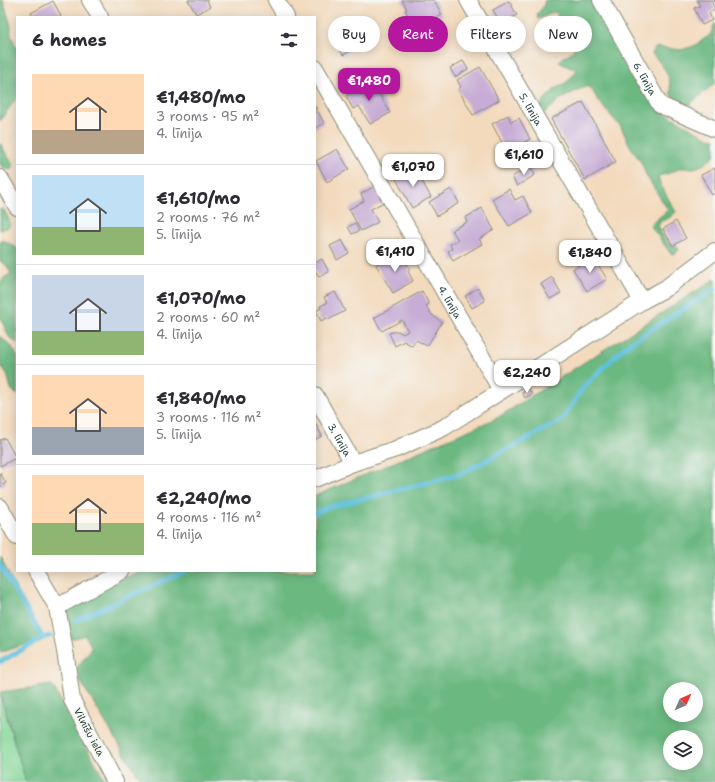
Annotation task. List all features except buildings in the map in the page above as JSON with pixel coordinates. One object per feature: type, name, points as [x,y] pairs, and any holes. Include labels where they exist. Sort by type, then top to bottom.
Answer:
[{"type":"street","points":[[90,0],[99,16]]},
{"type":"street","points":[[276,0],[285,16]]},
{"type":"street","name":"5. līnija","points":[[468,0],[642,301]]},
{"type":"street","name":"6. līnija","points":[[601,0],[660,105],[715,129]]},
{"type":"street","name":"4. līnija","points":[[316,70],[501,390]]},
{"type":"street","points":[[0,178],[16,205]]},
{"type":"street","points":[[316,479],[354,463],[396,449],[443,428],[642,301],[666,288],[715,251]]},
{"type":"street","name":"3. līnija","points":[[316,397],[354,463]]},
{"type":"street","points":[[0,507],[16,535]]},
{"type":"street","points":[[37,572],[57,607],[120,572]]},
{"type":"street","name":"Vilnīšu iela","points":[[57,607],[72,700],[115,782]]},
{"type":"green space","points":[[0,0],[3,0],[11,26],[11,35],[16,47],[16,98],[0,121]]},
{"type":"green space","points":[[545,0],[595,0],[607,18],[612,37],[663,112],[709,138],[715,139],[715,155],[703,165],[694,168],[681,168],[658,176],[661,186],[676,212],[669,218],[661,221],[658,226],[667,242],[672,245],[676,245],[679,249],[676,253],[671,254],[650,225],[668,210],[647,177],[642,164],[629,144],[621,127],[599,102],[592,90],[589,87],[584,87],[559,100],[545,113],[541,110],[540,106],[545,99],[555,89],[567,82],[576,72],[576,68],[571,68],[559,62],[562,58],[571,52],[592,52],[592,16],[557,16],[558,14],[555,12],[545,16],[537,16],[537,14],[543,7]]},
{"type":"green space","points":[[715,23],[715,83],[689,105],[681,103],[671,95],[670,82],[666,72],[652,54],[653,50],[657,47],[681,50],[694,46],[710,35]]},
{"type":"green space","points":[[0,143],[13,165],[11,170],[2,167],[0,164]]},
{"type":"green space","points":[[0,209],[4,210],[10,222],[9,227],[0,230]]},
{"type":"green space","points":[[0,241],[5,241],[16,247],[16,342],[9,337],[0,317],[0,283],[5,277],[11,274],[7,266],[0,261]]},
{"type":"green space","points":[[715,279],[715,782],[142,782],[74,671],[92,648],[85,635],[71,639],[57,607],[139,572],[316,572],[316,496],[497,418]]},
{"type":"green space","points":[[0,336],[12,347],[16,354],[16,394],[11,389],[7,374],[0,364]]},
{"type":"green space","points":[[0,557],[43,638],[0,653]]},
{"type":"green space","points":[[52,685],[106,782],[26,782],[0,692]]},
{"type":"green space","points":[[0,695],[26,782],[0,782]]},
{"type":"waterway","points":[[316,512],[325,508],[461,474],[562,420],[584,386],[627,345],[715,289]]},
{"type":"waterway","points":[[0,565],[43,638]]},
{"type":"waterway","points":[[76,620],[183,572]]},
{"type":"waterway","points":[[0,662],[43,638],[50,636]]}]
